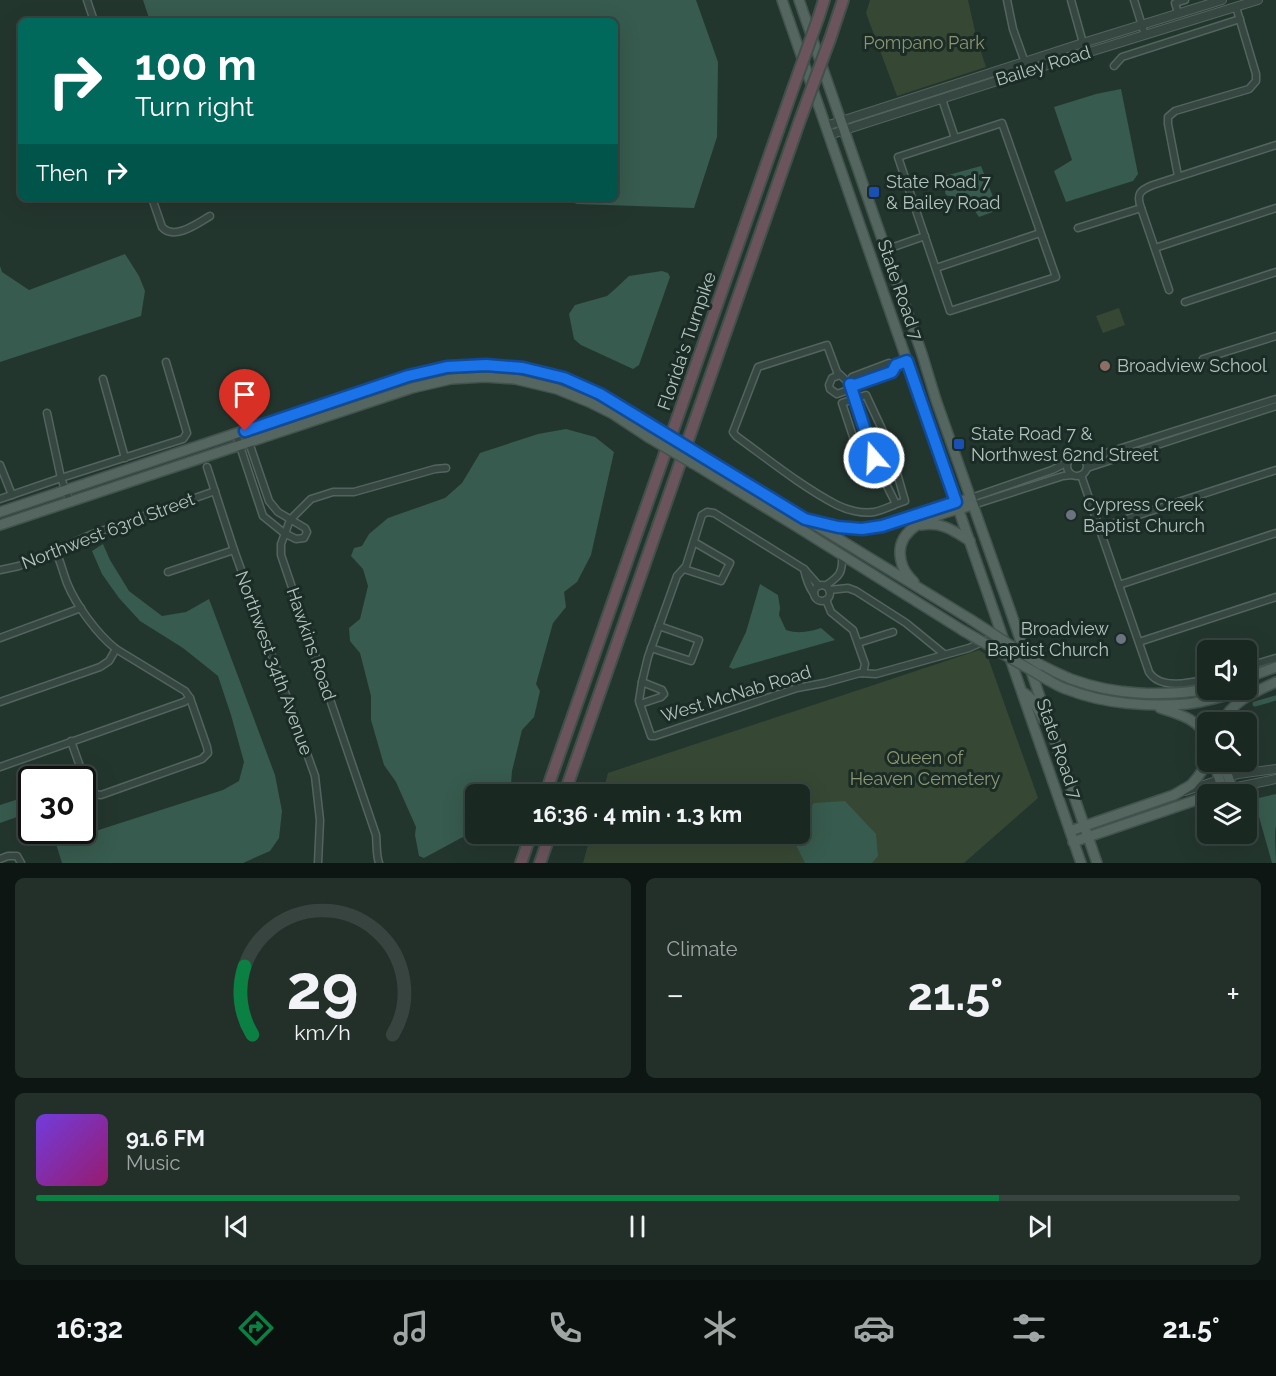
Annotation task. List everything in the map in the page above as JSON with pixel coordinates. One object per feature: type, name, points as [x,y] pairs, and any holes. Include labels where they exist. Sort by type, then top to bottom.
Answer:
[{"type":"highway","name":"Florida's Turnpike","points":[[548,784],[824,0]]},
{"type":"highway","name":"Florida's Turnpike","points":[[568,784],[843,0]]},
{"type":"highway","points":[[521,863],[528,844]]},
{"type":"highway","points":[[540,863],[547,844]]},
{"type":"main road","name":"State Road 7","points":[[782,0],[1081,863]]},
{"type":"main road","name":"State Road 7","points":[[799,0],[1097,863]]},
{"type":"main road","points":[[897,331],[908,347],[922,354]]},
{"type":"main road","points":[[907,361],[919,368],[936,400]]},
{"type":"main road","points":[[0,512],[408,376],[447,367],[486,365],[523,368],[564,378],[600,394],[970,619],[1041,665],[1072,679],[1101,688],[1153,694],[1197,691]]},
{"type":"main road","points":[[0,525],[412,388],[451,379],[484,377],[515,379],[557,389],[613,414],[962,630],[1069,691],[1098,699],[1152,705],[1188,704],[1209,700]]},
{"type":"main road","points":[[805,519],[838,527],[862,529],[882,526],[972,501]]},
{"type":"main road","points":[[917,587],[903,568],[901,549],[903,539],[916,525],[957,506]]},
{"type":"main road","points":[[916,525],[928,523],[943,525],[970,542]]},
{"type":"main road","points":[[1257,674],[1276,667]]},
{"type":"main road","points":[[1257,687],[1276,681]]},
{"type":"main road","points":[[1228,712],[1246,697],[1276,681]]},
{"type":"main road","points":[[1022,692],[1032,699],[1055,740]]},
{"type":"main road","points":[[1152,705],[1175,712],[1197,724]]},
{"type":"main road","points":[[1070,831],[1174,795],[1191,785],[1201,772]]},
{"type":"main road","points":[[1220,772],[1224,779]]},
{"type":"main road","points":[[1224,772],[1225,784]]},
{"type":"main road","points":[[1074,842],[1197,800]]},
{"type":"street","points":[[87,0],[93,18]]},
{"type":"street","points":[[1007,0],[1012,29],[1028,71]]},
{"type":"street","points":[[1071,0],[1083,43]]},
{"type":"street","points":[[1134,0],[1145,35]]},
{"type":"street","points":[[1178,13],[1175,3],[1185,0]]},
{"type":"street","name":"Bailey Road","points":[[827,131],[981,76],[1222,0]]},
{"type":"street","name":"Bailey Road","points":[[843,125],[942,99],[1257,0]]},
{"type":"street","points":[[1179,176],[1168,117],[1175,111],[1249,89],[1256,81],[1256,74],[1236,7]]},
{"type":"street","points":[[1114,66],[1122,57],[1240,19]]},
{"type":"street","points":[[981,76],[983,85]]},
{"type":"street","points":[[942,99],[955,138]]},
{"type":"street","points":[[1002,123],[1056,277],[950,311],[898,157],[955,138],[1002,123]]},
{"type":"street","points":[[1169,290],[1138,200],[1140,194],[1144,189],[1179,176],[1276,145]]},
{"type":"street","points":[[153,201],[162,227],[169,232],[185,230],[210,216]]},
{"type":"street","points":[[1078,228],[1141,208]]},
{"type":"street","points":[[1155,248],[1276,208]]},
{"type":"street","points":[[936,268],[1041,233]]},
{"type":"street","points":[[885,250],[925,236]]},
{"type":"street","points":[[1185,302],[1276,272]]},
{"type":"street","points":[[1203,359],[1276,336]]},
{"type":"street","points":[[874,458],[868,460],[860,458],[842,404],[855,399],[866,394],[888,442],[905,501],[873,512],[852,511],[838,506],[736,436],[733,432],[758,368],[827,345],[835,368],[850,387],[855,399],[874,458],[896,504]]},
{"type":"street","points":[[850,387],[852,377],[889,363],[896,365],[907,361]]},
{"type":"street","points":[[0,499],[183,439],[187,434],[166,362]]},
{"type":"street","points":[[840,375],[832,378],[829,385],[830,389],[837,394],[892,372],[896,365]]},
{"type":"street","points":[[860,374],[864,382]]},
{"type":"street","points":[[103,379],[125,458]]},
{"type":"street","points":[[972,501],[1014,492],[1063,476],[1081,475],[1086,468],[1276,399]]},
{"type":"street","points":[[972,501],[1052,470],[1075,457],[1084,460],[1276,406]]},
{"type":"street","points":[[47,413],[61,478],[70,502]]},
{"type":"street","points":[[241,432],[263,516],[284,533],[296,539],[304,538],[307,532],[305,528],[278,512],[269,501],[245,444]]},
{"type":"street","points":[[1084,460],[1086,468]]},
{"type":"street","points":[[1068,462],[1072,475]]},
{"type":"street","points":[[0,465],[12,495]]},
{"type":"street","name":"Northwest 34th Avenue","points":[[207,467],[234,550],[315,776],[320,820],[318,863]]},
{"type":"street","points":[[284,533],[290,520],[311,499],[320,495],[333,492],[354,492],[435,469],[446,468]]},
{"type":"street","points":[[1099,528],[1276,470]]},
{"type":"street","points":[[1081,475],[1149,672],[1153,678],[1166,683],[1197,681]]},
{"type":"street","points":[[1014,484],[1014,492]]},
{"type":"street","name":"Northwest 63rd Street","points":[[0,570],[19,566],[90,535],[215,491]]},
{"type":"street","name":"West McNab Road","points":[[824,587],[804,568],[714,513],[707,512],[702,515],[687,566],[677,576],[651,648],[642,682],[640,704],[651,736],[797,688],[863,673],[876,674],[969,648],[1002,633]]},
{"type":"street","name":"Hawkins Road","points":[[284,533],[281,555],[376,835],[379,863]]},
{"type":"street","points":[[1119,585],[1276,533]]},
{"type":"street","points":[[684,569],[721,581],[730,563],[694,542]]},
{"type":"street","points":[[168,572],[234,550]]},
{"type":"street","points":[[56,551],[68,585],[81,608],[107,642],[185,692],[190,698],[208,753],[202,759],[101,795],[93,794],[88,789],[71,741]]},
{"type":"street","points":[[824,587],[841,573],[842,554]]},
{"type":"street","points":[[804,568],[809,588],[818,600],[826,600]]},
{"type":"street","points":[[824,587],[830,595],[826,600]]},
{"type":"street","points":[[814,594],[815,589],[824,587],[848,588],[856,591],[906,623],[944,654]]},
{"type":"street","points":[[1139,642],[1276,597]]},
{"type":"street","points":[[826,600],[831,612],[853,630],[865,664],[863,673]]},
{"type":"street","points":[[0,638],[81,608]]},
{"type":"street","points":[[651,648],[692,661],[699,640],[659,626]]},
{"type":"street","points":[[858,643],[893,632]]},
{"type":"street","points":[[0,702],[100,667],[109,661],[116,649]]},
{"type":"street","points":[[1257,664],[1276,658]]},
{"type":"street","name":"West McNab Road","points":[[640,704],[664,694],[662,690],[642,682]]},
{"type":"street","points":[[0,767],[190,698]]},
{"type":"street","points":[[1174,795],[1238,774],[1276,769]]},
{"type":"street","points":[[1251,784],[1276,779]]},
{"type":"street","points":[[0,859],[17,856],[21,863]]},
{"type":"green space","name":"Pompano Park","points":[[870,0],[968,0],[986,67],[897,96],[866,13]]},
{"type":"green space","points":[[1119,308],[1125,325],[1103,333],[1096,316]]},
{"type":"green space","name":"Queen of Heaven Cemetery","points":[[979,650],[987,655],[1038,798],[964,863],[583,863],[588,844],[810,844],[810,784],[605,784],[608,773]]},
{"type":"shaded area","points":[[143,0],[696,0],[718,62],[717,137],[694,208],[577,204],[568,201],[618,201],[618,18],[149,18]]},
{"type":"shaded area","points":[[1121,89],[1138,174],[1133,181],[1066,202],[1054,171],[1072,160],[1054,107]]},
{"type":"shaded area","points":[[981,166],[998,210],[979,217],[965,200],[946,195],[941,177]]},
{"type":"shaded area","points":[[125,254],[139,276],[145,291],[141,316],[0,362],[0,266],[2,272],[29,290]]},
{"type":"shaded area","points":[[662,271],[668,273],[670,277],[639,365],[633,369],[581,345],[574,339],[569,314],[575,305],[607,296],[629,276]]},
{"type":"shaded area","points":[[566,429],[595,437],[614,452],[591,555],[577,582],[564,592],[566,607],[553,623],[536,684],[540,691],[534,717],[522,730],[511,784],[465,784],[465,836],[424,858],[419,856],[415,835],[416,827],[396,782],[384,765],[371,720],[371,696],[360,653],[350,641],[349,628],[360,619],[368,586],[363,569],[351,556],[354,548],[362,546],[369,534],[388,518],[445,498],[462,483],[480,453],[538,434]]},
{"type":"shaded area","points":[[103,544],[129,591],[162,616],[186,612],[209,599],[275,775],[282,811],[279,838],[270,851],[243,863],[62,863],[56,844],[96,844],[96,831],[223,790],[239,781],[244,762],[218,676],[183,648],[140,621],[119,598],[102,574],[92,551]]},
{"type":"shaded area","points":[[760,584],[778,595],[779,615],[786,630],[804,632],[821,628],[835,640],[733,669],[729,667],[746,632]]},
{"type":"shaded area","points":[[1276,794],[1276,863],[1272,863],[1257,810],[1257,798]]},
{"type":"shaded area","points":[[18,799],[18,817],[0,823],[0,805]]},
{"type":"shaded area","points":[[845,801],[876,834],[878,856],[872,863],[805,863],[796,844],[810,844],[810,807],[814,803]]},
{"type":"waterway","points":[[1255,704],[1276,698]]},
{"type":"place","name":"State Road 7 & Bailey Road","points":[[874,192]]},
{"type":"place","name":"Broadview School","points":[[1105,366]]},
{"type":"place","name":"State Road 7 & Northwest 62nd Street","points":[[959,444]]},
{"type":"place","name":"Cypress Creek Baptist Church","points":[[1071,515]]},
{"type":"place","name":"Broadview Baptist Church","points":[[1121,639]]},
{"type":"route","points":[[245,431],[408,376],[447,367],[486,365],[523,368],[564,378],[600,394],[805,519],[838,527],[862,529],[882,526],[956,502],[907,361],[896,365],[892,372],[855,385],[850,384],[874,458]]}]
